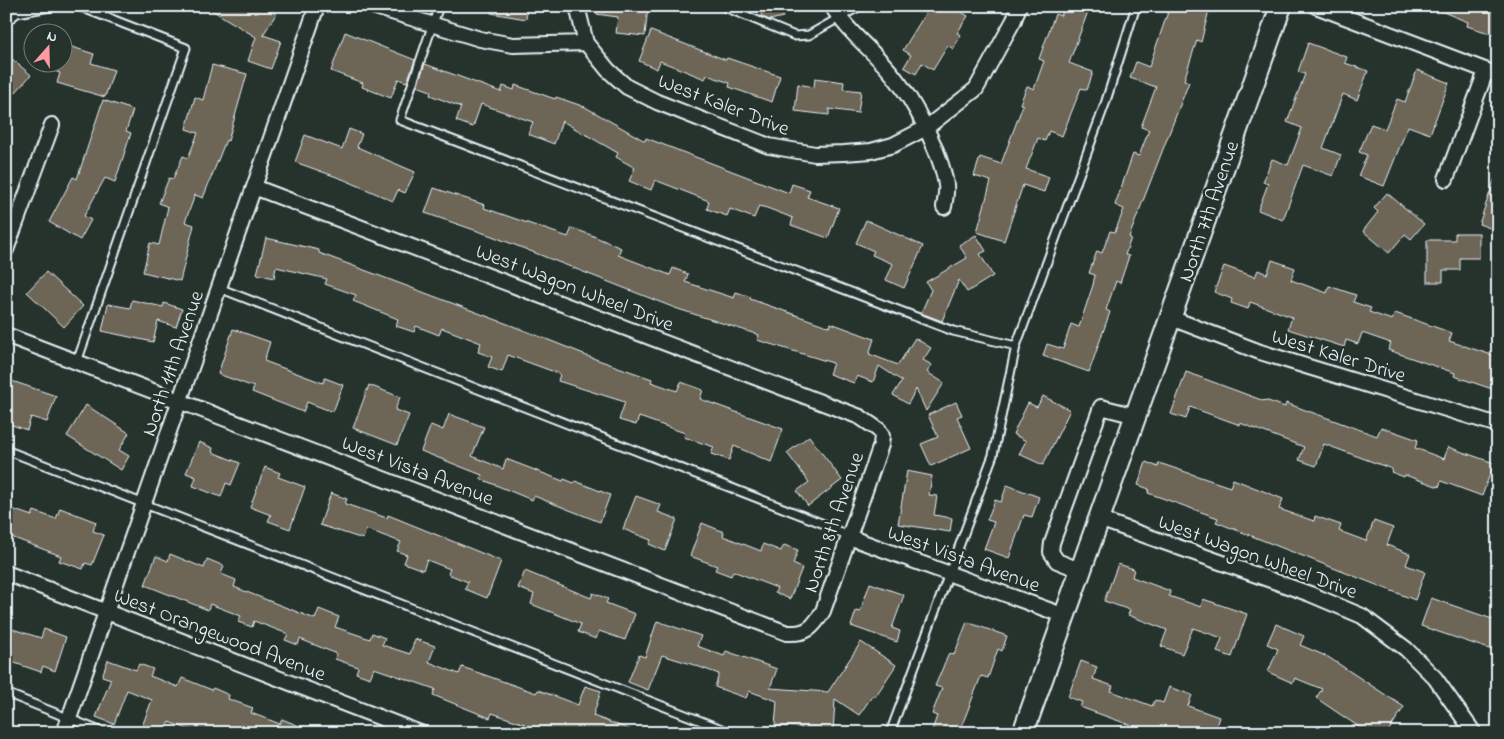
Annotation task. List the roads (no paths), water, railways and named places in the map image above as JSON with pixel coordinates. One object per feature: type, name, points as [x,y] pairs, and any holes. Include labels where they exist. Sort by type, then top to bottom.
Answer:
[{"type":"main road","name":"North 7th Avenue","points":[[1024,732],[1281,6]]},
{"type":"street","name":"North 11th Avenue","points":[[64,733],[318,6]]},
{"type":"street","points":[[372,6],[433,26],[513,45],[586,43],[577,6]]},
{"type":"street","name":"West Kaler Drive","points":[[586,43],[608,70],[627,88],[657,102],[769,146],[815,154],[871,151],[893,145],[926,128],[976,89],[1014,20],[1019,6]]},
{"type":"street","points":[[1316,6],[1492,73],[1446,179]]},
{"type":"street","points":[[836,12],[894,76],[926,128],[943,170],[946,187],[944,207]]},
{"type":"street","points":[[6,250],[52,125]]},
{"type":"street","name":"West Wagon Wheel Drive","points":[[254,187],[860,417],[879,430]]},
{"type":"street","name":"West Kaler Drive","points":[[1171,318],[1260,352],[1498,425]]},
{"type":"street","name":"West Vista Avenue","points":[[6,335],[787,633],[802,633],[814,626]]},
{"type":"street","points":[[1082,571],[1057,560],[1051,552],[1052,543],[1101,407],[1136,416]]},
{"type":"street","name":"North 8th Avenue","points":[[814,626],[823,611],[881,445],[882,436],[879,430]]},
{"type":"street","name":"West Wagon Wheel Drive","points":[[1100,519],[1310,594],[1362,616],[1406,649],[1435,678],[1474,733]]},
{"type":"street","name":"West Vista Avenue","points":[[850,536],[1066,616]]},
{"type":"street","name":"West Orangewood Avenue","points":[[6,573],[420,733]]},
{"type":"lane","points":[[6,22],[17,13],[55,6]]},
{"type":"lane","points":[[77,362],[186,48],[78,6]]},
{"type":"lane","points":[[440,6],[400,120],[953,331],[1016,346]]},
{"type":"lane","points":[[722,6],[795,36],[809,35],[836,12],[860,6]]},
{"type":"lane","points":[[890,733],[992,455],[1016,346],[1105,104],[1136,6]]},
{"type":"lane","points":[[219,288],[850,536]]},
{"type":"lane","points":[[6,450],[732,733]]},
{"type":"lane","points":[[6,693],[105,733]]}]
